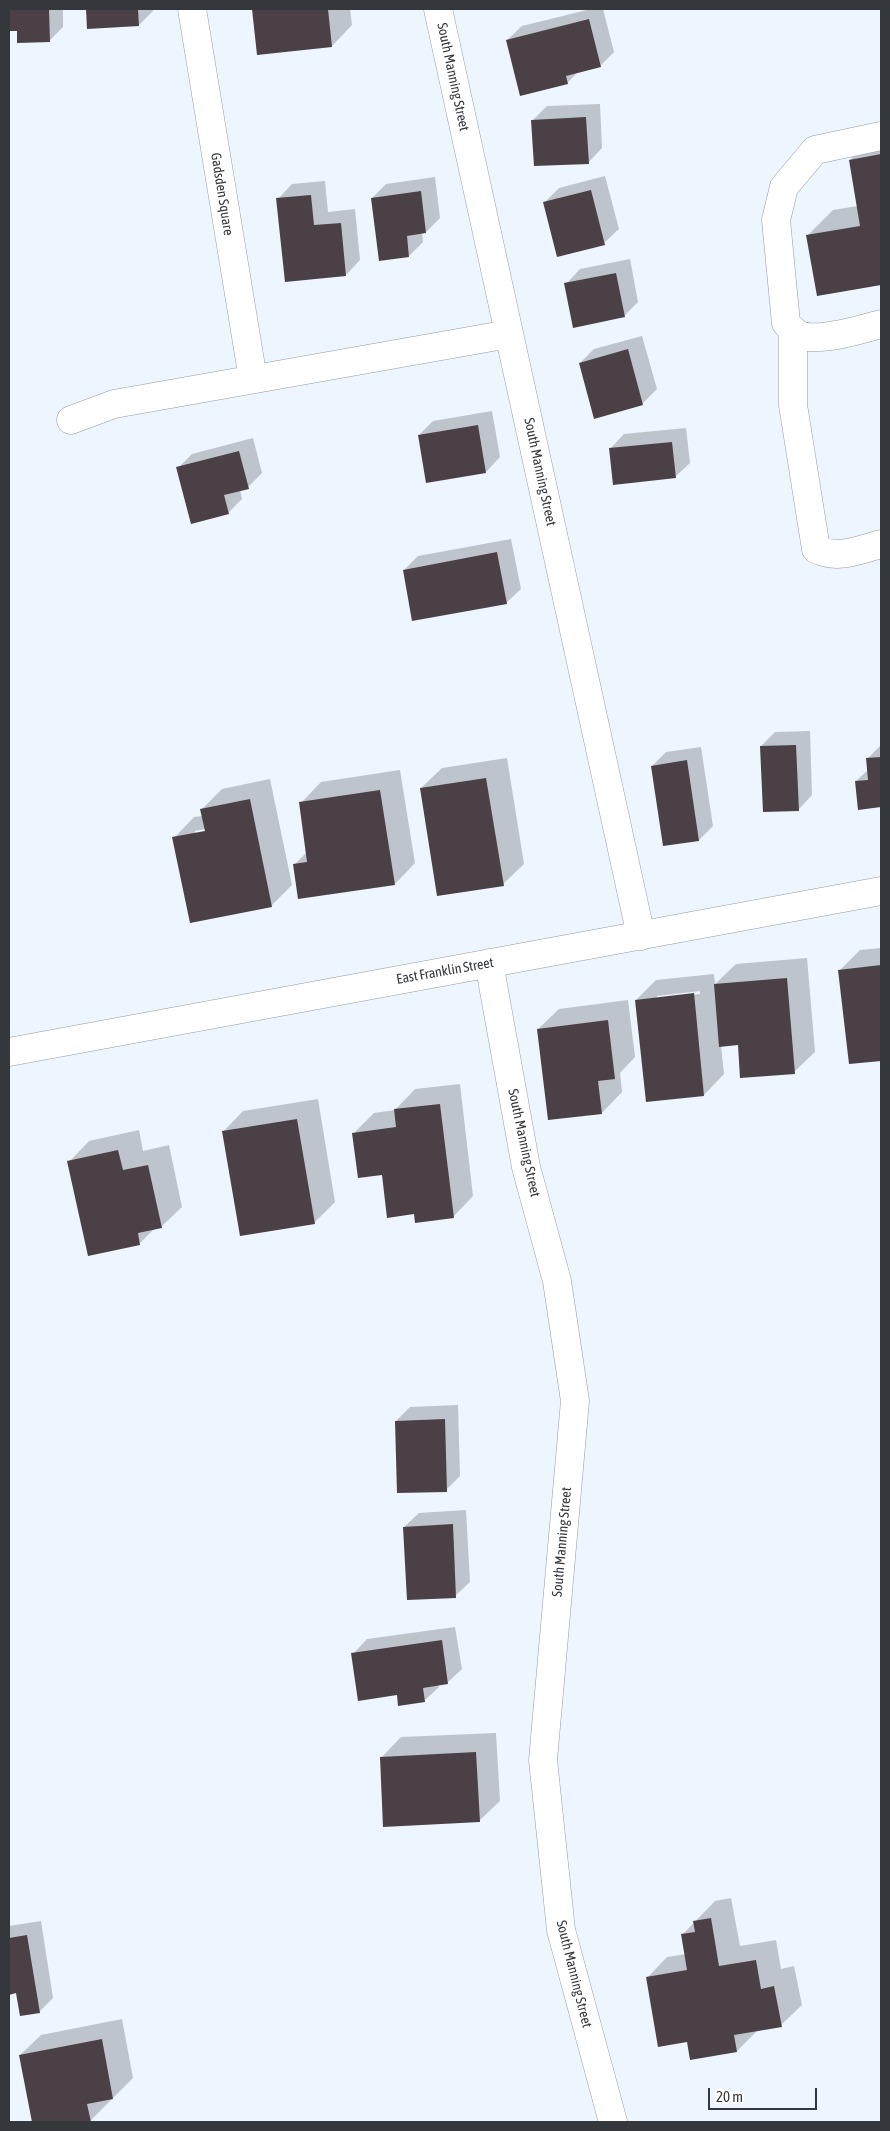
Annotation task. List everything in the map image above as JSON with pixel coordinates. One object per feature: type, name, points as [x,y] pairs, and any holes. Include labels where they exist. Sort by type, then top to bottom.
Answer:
[{"type":"street","name":"Gadsden Square","points":[[192,9],[252,380]]},
{"type":"street","name":"South Manning Street","points":[[438,9],[641,936]]},
{"type":"street","points":[[881,136],[815,150],[784,187],[776,220],[786,323],[793,330],[807,337],[848,333],[881,324]]},
{"type":"street","points":[[793,330],[793,405],[816,549],[826,554],[842,554],[881,544]]},
{"type":"street","points":[[72,420],[114,404],[509,334]]},
{"type":"street","name":"East Franklin Street","points":[[9,1052],[881,892]]},
{"type":"street","name":"South Manning Street","points":[[489,963],[526,1167],[557,1281],[575,1401],[543,1760],[561,1930],[613,2122]]},
{"type":"building","points":[[9,9],[49,9],[50,42],[17,43],[17,31],[9,31]]},
{"type":"building","points":[[86,9],[138,9],[139,26],[87,29]]},
{"type":"building","points":[[252,9],[328,9],[332,47],[257,55]]},
{"type":"building","points":[[589,19],[601,67],[566,76],[568,84],[520,96],[506,40]]},
{"type":"building","points":[[586,117],[589,164],[534,166],[531,120]]},
{"type":"building","points":[[881,154],[881,285],[817,296],[806,235],[860,226],[849,160]]},
{"type":"building","points":[[591,190],[605,245],[557,257],[543,202]]},
{"type":"building","points":[[421,191],[426,233],[407,236],[409,257],[379,261],[371,198]]},
{"type":"building","points":[[311,195],[314,225],[341,223],[346,276],[285,282],[276,198]]},
{"type":"building","points":[[616,273],[625,317],[573,328],[564,283]]},
{"type":"building","points":[[628,349],[643,405],[594,419],[579,363]]},
{"type":"building","points":[[478,425],[486,473],[426,483],[418,435]]},
{"type":"building","points":[[672,442],[676,478],[613,485],[609,448]]},
{"type":"building","points":[[239,451],[249,489],[224,495],[229,514],[191,524],[176,467]]},
{"type":"building","points":[[497,552],[507,604],[412,621],[403,570]]},
{"type":"building","points":[[796,745],[799,811],[763,812],[760,746]]},
{"type":"building","points":[[881,757],[881,807],[858,810],[855,781],[868,780],[866,758]]},
{"type":"building","points":[[687,760],[699,841],[663,846],[651,766]]},
{"type":"building","points":[[486,778],[504,886],[437,896],[420,788]]},
{"type":"building","points":[[380,790],[395,885],[298,899],[293,864],[307,862],[299,802]]},
{"type":"building","points":[[250,799],[272,907],[190,923],[172,837],[205,831],[200,809]]},
{"type":"building","points":[[881,965],[881,1061],[849,1064],[838,970]]},
{"type":"building","points":[[787,978],[795,1074],[740,1078],[738,1045],[719,1047],[714,984]]},
{"type":"building","points":[[694,993],[704,1096],[646,1102],[635,1000]]},
{"type":"building","points":[[608,1020],[615,1079],[598,1081],[602,1114],[548,1120],[537,1029]]},
{"type":"building","points":[[440,1104],[454,1218],[415,1223],[414,1214],[387,1218],[382,1175],[358,1178],[352,1133],[396,1127],[394,1109]]},
{"type":"building","points":[[297,1119],[315,1224],[240,1236],[222,1131]]},
{"type":"building","points":[[118,1150],[123,1170],[148,1165],[162,1228],[138,1233],[140,1245],[88,1256],[67,1161]]},
{"type":"building","points":[[445,1419],[447,1492],[397,1493],[395,1421]]},
{"type":"building","points":[[453,1524],[456,1598],[407,1600],[403,1527]]},
{"type":"building","points":[[442,1640],[448,1684],[423,1688],[425,1702],[398,1706],[397,1695],[358,1701],[351,1653]]},
{"type":"building","points":[[476,1752],[480,1822],[383,1827],[380,1757]]},
{"type":"building","points":[[711,1918],[719,1966],[756,1960],[761,1989],[774,1986],[782,2027],[734,2035],[737,2052],[690,2060],[687,2042],[658,2047],[646,1977],[687,1970],[681,1934],[695,1932],[693,1921]]},
{"type":"building","points":[[27,1935],[40,2013],[20,2016],[16,1993],[9,1995],[9,1938]]},
{"type":"building","points":[[102,2039],[113,2099],[87,2104],[91,2122],[32,2122],[19,2055]]}]
